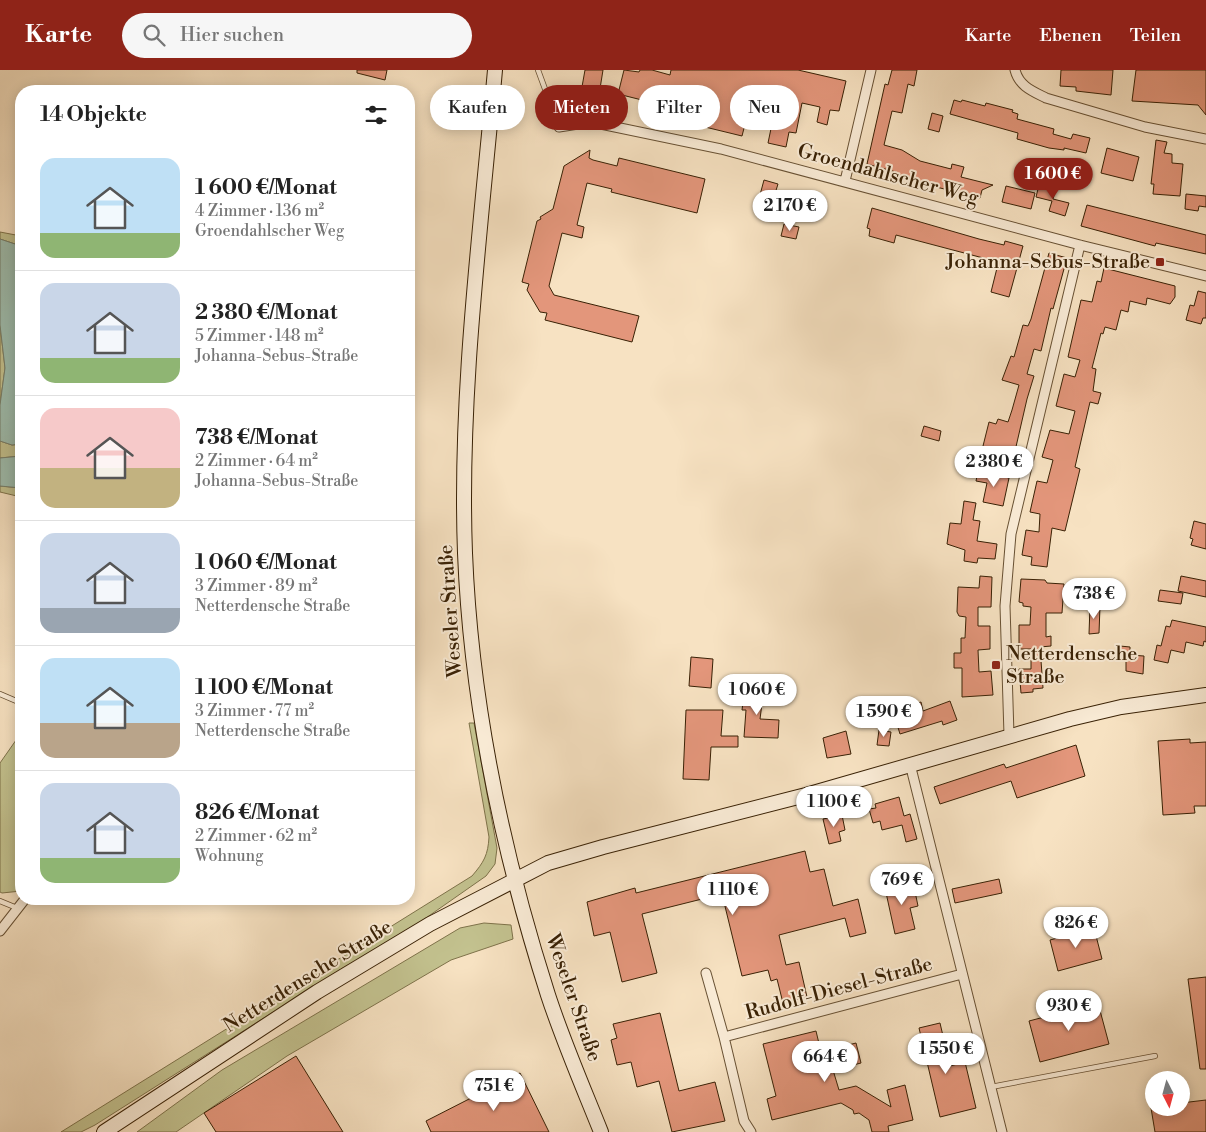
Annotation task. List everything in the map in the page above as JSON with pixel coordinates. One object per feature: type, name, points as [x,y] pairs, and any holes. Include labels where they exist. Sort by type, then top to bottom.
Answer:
[{"type":"main road","name":"Weseler Straße","points":[[495,70],[466,434],[465,553],[473,656],[486,750],[498,817],[549,998],[601,1132]]},
{"type":"main road","name":"Netterdensche Straße","points":[[104,1132],[317,992],[430,924],[548,863],[806,795],[1009,736],[1121,707],[1206,695]]},
{"type":"street","points":[[845,181],[871,70]]},
{"type":"street","points":[[1015,70],[1020,82],[1030,91],[1046,98],[1145,127],[1206,139]]},
{"type":"street","name":"Groendahlscher Weg","points":[[628,130],[721,149],[1080,245],[1206,276]]},
{"type":"street","points":[[1009,736],[1005,606],[1011,534],[1080,245]]},
{"type":"street","points":[[910,764],[1002,1132]]},
{"type":"street","points":[[0,932],[21,905]]},
{"type":"street","name":"Rudolf-Diesel-Straße","points":[[706,973],[724,1037],[744,1121],[751,1132]]},
{"type":"street","name":"Rudolf-Diesel-Straße","points":[[724,1037],[962,974]]},
{"type":"lane","points":[[538,70],[544,85]]},
{"type":"lane","points":[[0,694],[15,700]]},
{"type":"lane","points":[[0,902],[19,908]]},
{"type":"lane","points":[[991,1087],[1155,1056]]},
{"type":"shaded area","points":[[0,232],[15,235],[15,244],[0,239]]},
{"type":"shaded area","points":[[0,239],[15,244],[15,445],[0,441],[0,405],[5,368],[0,325]]},
{"type":"shaded area","points":[[0,325],[5,368],[0,405]]},
{"type":"shaded area","points":[[0,441],[15,445],[15,457],[0,458]]},
{"type":"shaded area","points":[[15,457],[15,487],[0,486],[0,458]]},
{"type":"shaded area","points":[[0,486],[15,487],[15,496],[0,492]]},
{"type":"shaded area","points":[[469,723],[474,723],[497,848],[495,864],[486,876],[393,941],[346,966],[95,1125],[81,1132],[61,1132],[472,876],[485,858],[489,837]]},
{"type":"shaded area","points":[[15,742],[15,892],[2,893],[0,892],[0,763]]},
{"type":"shaded area","points":[[484,923],[511,925],[513,939],[451,960],[287,1056],[176,1132],[137,1132],[222,1070],[460,928]]},
{"type":"building","points":[[357,70],[387,70],[385,80],[357,73]]},
{"type":"building","points":[[585,70],[603,70],[601,85],[582,85]]},
{"type":"building","points":[[624,70],[639,72],[640,70],[652,70],[670,75],[671,70],[798,70],[846,81],[839,111],[830,110],[827,125],[817,122],[820,107],[802,103],[799,118],[799,85],[730,85],[730,130],[744,130],[742,136],[717,130],[720,130],[720,85],[638,85],[638,99],[628,96],[628,85],[620,85]]},
{"type":"building","points":[[892,70],[917,70],[914,86],[908,84],[902,113],[892,111],[884,145],[902,150],[920,161],[951,169],[952,164],[964,167],[961,177],[993,185],[982,190],[980,198],[975,197],[971,199],[969,195],[895,177],[896,172],[867,164],[885,84],[888,85]]},
{"type":"building","points":[[1061,70],[1113,70],[1111,95],[1076,91],[1076,87],[1060,86]]},
{"type":"building","points":[[1136,70],[1206,70],[1206,115],[1198,105],[1132,101]]},
{"type":"building","points":[[954,100],[961,102],[962,100],[985,106],[986,103],[1013,110],[1012,112],[1018,114],[1017,119],[1054,129],[1053,134],[1071,139],[1073,134],[1090,138],[1086,153],[1064,148],[1064,150],[1049,148],[1017,139],[1018,133],[950,114]]},
{"type":"building","points":[[932,113],[943,116],[939,132],[928,129]]},
{"type":"building","points":[[771,130],[797,130],[796,133],[789,132],[786,147],[768,143]]},
{"type":"building","points":[[1156,140],[1167,142],[1164,153],[1172,154],[1172,163],[1183,164],[1180,196],[1153,194],[1154,184],[1151,184]]},
{"type":"building","points":[[1107,148],[1139,157],[1133,181],[1101,173]]},
{"type":"building","points":[[590,150],[589,158],[593,160],[617,166],[619,158],[705,179],[697,213],[611,192],[612,189],[587,183],[577,225],[584,227],[582,238],[562,233],[549,286],[554,295],[639,316],[632,342],[545,320],[547,313],[540,312],[527,290],[529,284],[522,282],[537,221],[553,209],[564,166]]},
{"type":"building","points":[[764,180],[778,184],[773,200],[769,199],[767,209],[757,206]]},
{"type":"building","points":[[1039,185],[1056,189],[1053,199],[1069,203],[1065,216],[1049,211],[1052,201],[1036,197]]},
{"type":"building","points":[[1006,186],[1035,193],[1031,209],[1002,202]]},
{"type":"building","points":[[1186,194],[1206,196],[1206,207],[1199,206],[1198,211],[1185,209]]},
{"type":"building","points":[[1087,205],[1206,235],[1206,254],[1156,243],[1155,246],[1081,226]]},
{"type":"building","points":[[872,208],[979,239],[1004,245],[1005,241],[1023,246],[1009,297],[991,292],[997,268],[985,266],[987,259],[896,235],[894,243],[869,236],[870,229],[867,228]]},
{"type":"building","points":[[784,224],[799,227],[796,239],[781,236]]},
{"type":"building","points":[[1049,253],[1067,258],[1053,309],[1051,308],[1041,351],[1034,349],[1027,374],[1034,376],[1015,451],[1005,449],[1002,459],[981,454],[989,422],[996,424],[998,419],[1008,422],[1019,385],[1002,380],[1011,356],[1014,357],[1023,325],[1028,326],[1031,319]]},
{"type":"building","points":[[1104,268],[1175,286],[1175,297],[1170,304],[1147,298],[1146,305],[1130,301],[1128,312],[1121,310],[1116,330],[1105,327],[1103,334],[1101,333],[1092,368],[1096,369],[1093,391],[1101,393],[1098,404],[1090,402],[1075,467],[1080,469],[1065,531],[1052,528],[1047,567],[1031,565],[1032,557],[1022,555],[1026,530],[1039,532],[1040,514],[1030,512],[1037,481],[1047,483],[1053,460],[1042,457],[1050,430],[1069,434],[1075,411],[1056,406],[1064,374],[1075,377],[1080,360],[1068,357],[1081,300],[1092,302],[1097,281],[1101,282]]},
{"type":"building","points":[[1198,291],[1206,293],[1206,318],[1203,318],[1201,324],[1186,320],[1190,305],[1194,306]]},
{"type":"building","points":[[924,426],[941,431],[939,441],[921,436]]},
{"type":"building","points":[[978,471],[1009,478],[1003,506],[983,502],[987,483],[976,481]]},
{"type":"building","points":[[964,501],[976,503],[973,520],[980,521],[977,541],[997,544],[995,559],[978,558],[977,563],[964,561],[965,550],[947,544],[950,523],[961,524]]},
{"type":"building","points":[[1194,521],[1206,524],[1206,549],[1191,545],[1193,539],[1190,538]]},
{"type":"building","points":[[980,576],[992,577],[991,607],[978,607],[978,626],[990,626],[990,649],[978,650],[979,672],[991,671],[993,695],[962,697],[962,668],[954,668],[954,653],[961,653],[961,638],[965,638],[966,617],[959,616],[957,612],[958,587],[979,588]]},
{"type":"building","points":[[1181,576],[1206,581],[1206,597],[1178,591]]},
{"type":"building","points":[[1021,579],[1045,580],[1047,583],[1064,584],[1062,613],[1046,613],[1046,637],[1051,636],[1051,646],[1040,647],[1043,688],[1033,689],[1033,692],[1021,693],[1019,669],[1031,669],[1031,649],[1019,649],[1019,625],[1030,625],[1031,607],[1023,606],[1023,603],[1019,602]]},
{"type":"building","points":[[1160,590],[1183,593],[1181,604],[1158,601]]},
{"type":"building","points":[[1090,606],[1100,606],[1099,633],[1089,634]]},
{"type":"building","points":[[1172,620],[1206,627],[1206,642],[1204,641],[1203,646],[1186,642],[1184,653],[1171,650],[1168,663],[1154,660],[1157,645],[1161,646],[1166,626],[1170,627]]},
{"type":"building","points":[[1120,646],[1130,647],[1130,655],[1144,656],[1143,674],[1126,671],[1126,661],[1119,661]]},
{"type":"building","points":[[691,657],[713,659],[711,688],[689,686]]},
{"type":"building","points":[[745,686],[764,688],[760,719],[779,720],[778,738],[744,737],[746,710],[742,710]]},
{"type":"building","points":[[950,701],[957,720],[943,725],[942,721],[900,734],[893,711],[911,703],[912,705],[921,702],[923,711]]},
{"type":"building","points":[[686,710],[723,710],[721,736],[738,736],[738,747],[711,747],[709,780],[683,779]]},
{"type":"building","points":[[879,730],[891,732],[889,746],[877,745]]},
{"type":"building","points":[[846,731],[851,754],[827,758],[823,738]]},
{"type":"building","points":[[1190,739],[1190,743],[1206,742],[1206,806],[1194,806],[1195,813],[1163,815],[1158,741]]},
{"type":"building","points":[[1076,745],[1085,776],[1017,798],[1011,781],[940,804],[934,787],[1004,764],[1006,768]]},
{"type":"building","points":[[899,797],[904,816],[910,814],[917,839],[906,842],[902,825],[882,830],[880,821],[873,823],[869,809],[876,808],[875,804]]},
{"type":"building","points":[[842,815],[845,830],[839,832],[841,841],[829,844],[823,819]]},
{"type":"building","points":[[805,851],[810,872],[824,869],[833,906],[858,899],[866,933],[850,937],[845,918],[779,935],[786,965],[799,962],[807,997],[783,1003],[777,979],[771,981],[768,970],[742,976],[722,894],[642,914],[657,973],[622,982],[610,932],[594,936],[587,902],[635,888],[636,893]]},
{"type":"building","points":[[999,879],[1002,893],[955,903],[952,889]]},
{"type":"building","points":[[913,882],[918,906],[910,908],[915,929],[895,934],[885,888]]},
{"type":"building","points":[[1094,928],[1102,959],[1058,971],[1050,940]]},
{"type":"building","points":[[1206,977],[1206,1069],[1200,1069],[1188,979]]},
{"type":"building","points":[[1098,1003],[1109,1044],[1040,1062],[1029,1021]]},
{"type":"building","points":[[660,1013],[679,1091],[715,1082],[725,1121],[672,1132],[659,1081],[637,1087],[631,1062],[617,1065],[611,1040],[617,1038],[613,1024]]},
{"type":"building","points":[[940,1023],[950,1066],[965,1062],[976,1108],[940,1117],[919,1028]]},
{"type":"building","points":[[816,1031],[821,1052],[856,1043],[861,1063],[833,1070],[839,1090],[856,1086],[891,1107],[887,1090],[905,1085],[913,1120],[888,1126],[889,1132],[872,1132],[869,1120],[859,1113],[854,1114],[853,1110],[841,1103],[772,1120],[767,1099],[776,1096],[763,1044]]},
{"type":"building","points":[[296,1056],[343,1132],[216,1132],[204,1113]]},
{"type":"building","points":[[520,1073],[549,1132],[431,1132],[426,1121]]},
{"type":"building","points":[[1206,1100],[1206,1132],[1155,1132],[1152,1116],[1190,1116],[1190,1102]]},
{"type":"place","name":"Johanna-Sebus-Straße","points":[[1160,262]]},
{"type":"place","name":"Netterdensche Straße","points":[[996,665]]}]
